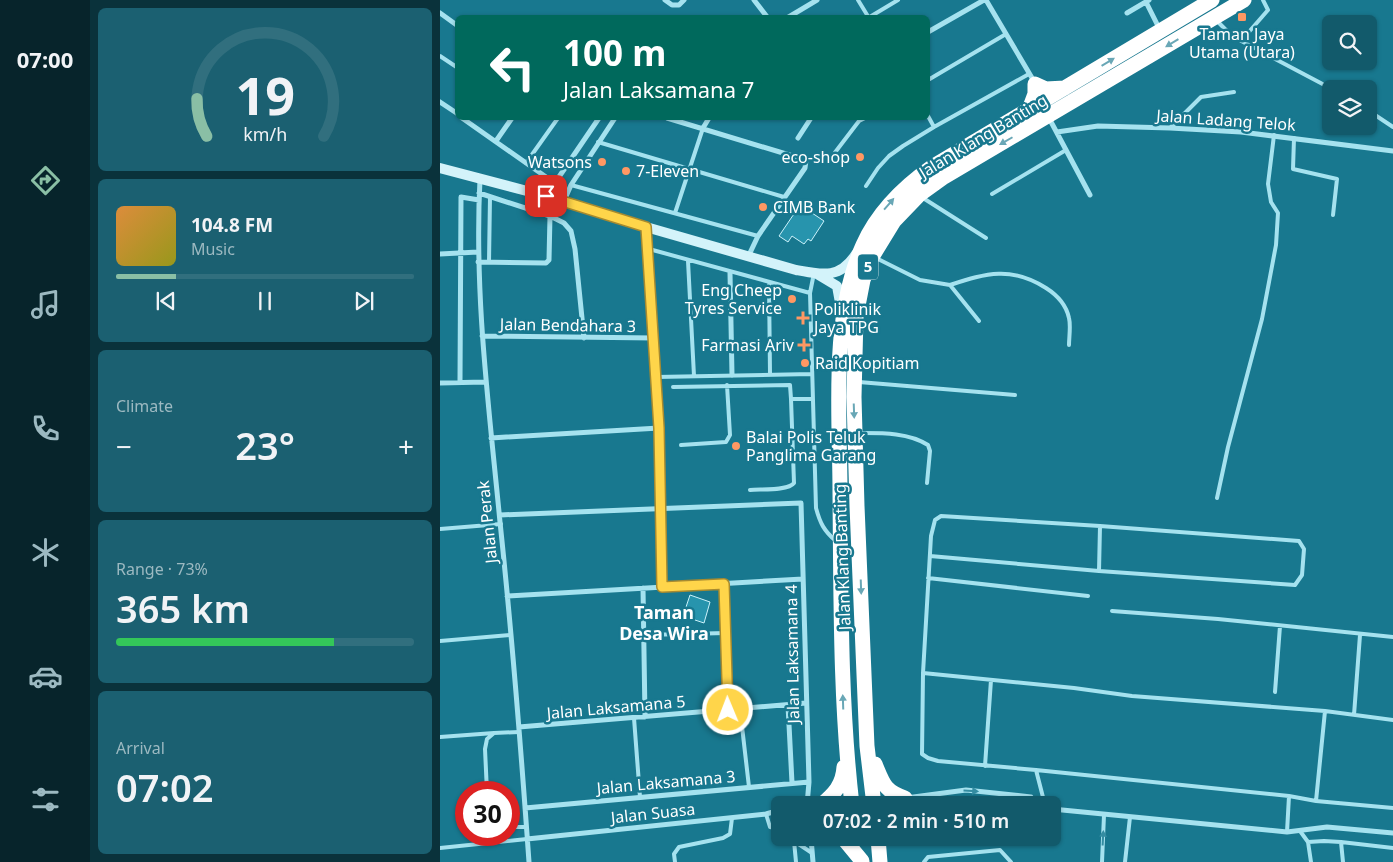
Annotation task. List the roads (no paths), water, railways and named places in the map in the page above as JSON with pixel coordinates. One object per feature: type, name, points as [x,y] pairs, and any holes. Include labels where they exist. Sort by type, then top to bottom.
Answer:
[{"type":"highway","name":"Jalan Klang Banting","points":[[851,796],[845,738],[842,668],[839,374],[842,321],[852,277],[867,251],[880,214],[914,179],[932,167],[1212,0]]},
{"type":"highway","name":"Jalan Klang Banting","points":[[872,796],[867,746],[854,382],[856,316],[867,251],[919,195],[944,177],[1244,0]]},
{"type":"highway","points":[[1032,79],[1046,89],[1067,88]]},
{"type":"highway","points":[[1029,110],[1035,94],[1032,79]]},
{"type":"highway","points":[[833,796],[842,780],[845,738]]},
{"type":"highway","points":[[867,746],[886,789],[898,796]]},
{"type":"highway","points":[[849,846],[862,862]]},
{"type":"highway","points":[[859,846],[862,862]]},
{"type":"highway","points":[[880,858],[884,846]]},
{"type":"street","points":[[666,0],[672,5],[679,4],[684,0]]},
{"type":"street","points":[[754,0],[766,15]]},
{"type":"street","points":[[793,15],[817,0]]},
{"type":"street","points":[[930,31],[985,0],[1046,100],[1054,104],[1077,99]]},
{"type":"street","points":[[1127,14],[1147,1],[1160,30]]},
{"type":"street","points":[[440,13],[455,24]]},
{"type":"street","points":[[440,102],[455,112]]},
{"type":"street","points":[[1048,117],[1090,195]]},
{"type":"street","points":[[465,120],[556,184]]},
{"type":"street","points":[[496,142],[511,120]]},
{"type":"street","points":[[546,196],[556,184],[598,120]]},
{"type":"street","points":[[564,201],[571,185],[613,120]]},
{"type":"street","points":[[674,120],[806,160],[804,168],[758,236],[748,257]]},
{"type":"street","points":[[703,128],[708,120]]},
{"type":"street","points":[[798,138],[810,120]]},
{"type":"street","name":"Jalan Ladang Telok","points":[[1057,132],[1098,126],[1241,132],[1393,151]]},
{"type":"street","points":[[440,168],[564,201],[780,266],[814,273],[838,273],[867,251]]},
{"type":"street","name":"Jalan Perak","points":[[480,179],[478,262],[485,382],[500,515],[529,862]]},
{"type":"street","points":[[460,382],[461,198],[490,197],[550,216],[564,223],[571,231],[584,338]]},
{"type":"street","points":[[478,262],[546,263],[549,260],[550,216]]},
{"type":"street","points":[[646,227],[649,249],[659,428],[662,587]]},
{"type":"street","points":[[440,254],[478,252]]},
{"type":"street","points":[[730,273],[732,375]]},
{"type":"street","points":[[814,273],[837,286],[840,296],[842,321]]},
{"type":"street","name":"Jalan Bendahara 3","points":[[482,336],[654,338]]},
{"type":"street","points":[[440,383],[485,382]]},
{"type":"street","points":[[491,438],[659,428]]},
{"type":"street","name":"Jalan Laksamana 4","points":[[660,509],[801,503],[809,782],[808,796]]},
{"type":"street","points":[[500,515],[660,509]]},
{"type":"street","points":[[507,596],[803,579]]},
{"type":"street","points":[[724,584],[728,710]]},
{"type":"street","points":[[643,588],[645,717]]},
{"type":"street","name":"Jalan Laksamana 5","points":[[519,730],[806,703]]},
{"type":"street","name":"Jalan Laksamana 4","points":[[788,705],[792,783]]},
{"type":"street","name":"Jalan Laksamana 3","points":[[525,808],[809,782]]},
{"type":"street","points":[[920,796],[966,790],[1022,796]]},
{"type":"street","points":[[1061,811],[1286,832],[1327,827],[1393,833]]},
{"type":"street","name":"Jalan Suasa","points":[[527,839],[771,813]]},
{"type":"street","points":[[812,846],[814,862]]},
{"type":"lane","points":[[858,0],[868,15]]},
{"type":"lane","points":[[872,15],[898,0]]},
{"type":"lane","points":[[1241,41],[1268,10],[1262,0]]},
{"type":"lane","points":[[1215,18],[1232,36],[1322,84]]},
{"type":"lane","points":[[930,79],[1006,34]]},
{"type":"lane","points":[[440,56],[455,66]]},
{"type":"lane","points":[[866,186],[889,156],[934,127],[1032,79]]},
{"type":"lane","points":[[1170,128],[1202,97],[1234,92]]},
{"type":"lane","points":[[1377,116],[1393,127]]},
{"type":"lane","points":[[526,163],[557,120]]},
{"type":"lane","points":[[830,159],[861,120]]},
{"type":"lane","points":[[930,120],[934,127]]},
{"type":"lane","points":[[675,213],[703,128]]},
{"type":"lane","points":[[1217,498],[1228,447],[1262,319],[1276,245],[1278,213],[1271,202],[1268,184],[1274,135]]},
{"type":"lane","points":[[1294,138],[1293,169],[1338,179],[1333,215]]},
{"type":"lane","points":[[598,142],[784,197]]},
{"type":"lane","points":[[992,194],[1066,150]]},
{"type":"lane","points":[[571,185],[758,236]]},
{"type":"lane","points":[[919,195],[986,238]]},
{"type":"lane","points":[[489,262],[490,197]]},
{"type":"lane","points":[[649,249],[730,273],[810,293]]},
{"type":"lane","points":[[867,251],[920,280],[950,285],[981,275],[1000,274],[1019,275],[1036,282],[1054,293],[1063,303],[1069,318],[1068,345]]},
{"type":"lane","points":[[688,261],[694,376]]},
{"type":"lane","points":[[814,273],[810,293],[816,508],[820,523],[827,533],[840,544]]},
{"type":"lane","points":[[769,283],[770,374]]},
{"type":"lane","points":[[950,285],[979,321]]},
{"type":"lane","points":[[656,377],[812,374]]},
{"type":"lane","points":[[854,382],[1015,395]]},
{"type":"lane","points":[[681,445],[726,442],[730,435],[726,385]]},
{"type":"lane","points":[[673,387],[790,385],[794,482],[792,486],[784,488],[750,490]]},
{"type":"lane","points":[[791,399],[813,399]]},
{"type":"lane","points":[[855,433],[894,434],[921,440],[928,444],[930,451],[927,483]]},
{"type":"lane","points":[[930,556],[1295,585],[1302,575],[1304,549],[1299,541],[940,516],[932,526],[928,578],[923,674],[922,754],[938,761],[1393,808]]},
{"type":"lane","points":[[440,529],[500,524]]},
{"type":"lane","points":[[1100,526],[1100,571]]},
{"type":"lane","points":[[928,578],[1088,596]]},
{"type":"lane","points":[[1112,611],[1393,638]]},
{"type":"lane","points":[[644,615],[673,614]]},
{"type":"lane","points":[[1275,692],[1280,626]]},
{"type":"lane","points":[[644,635],[726,633]]},
{"type":"lane","points":[[1354,715],[1360,635]]},
{"type":"lane","points":[[440,641],[510,636]]},
{"type":"lane","points":[[923,674],[1074,688],[1132,696],[1325,711],[1393,720]]},
{"type":"lane","points":[[984,766],[992,680]]},
{"type":"lane","points":[[740,709],[749,787]]},
{"type":"lane","points":[[1316,801],[1325,711]]},
{"type":"lane","points":[[634,718],[640,797]]},
{"type":"lane","points":[[440,737],[519,730]]},
{"type":"lane","points":[[486,781],[485,749],[487,739],[494,733]]},
{"type":"lane","points":[[1036,770],[1043,796]]},
{"type":"lane","points":[[1286,832],[1290,796]]},
{"type":"lane","points":[[766,814],[771,827]]},
{"type":"lane","points":[[1102,862],[1104,815]]},
{"type":"lane","points":[[1125,862],[1130,817]]},
{"type":"lane","points":[[675,862],[674,854],[679,847],[723,838],[730,834],[732,818]]},
{"type":"lane","points":[[520,826],[526,826]]},
{"type":"lane","points":[[1300,831],[1308,842],[1311,862]]},
{"type":"lane","points":[[440,848],[527,839]]},
{"type":"lane","points":[[1308,842],[1341,842],[1393,848]]},
{"type":"lane","points":[[1341,842],[1343,862]]},
{"type":"lane","points":[[793,846],[796,862]]},
{"type":"lane","points":[[802,846],[812,853]]},
{"type":"lane","points":[[924,862],[928,857],[1000,850],[1011,862]]},
{"type":"place","name":"Taman Jaya Utama (Utara)","points":[[1242,17]]},
{"type":"place","name":"eco-shop","points":[[860,157]]},
{"type":"place","name":"Watsons","points":[[602,162]]},
{"type":"place","name":"7-Eleven","points":[[626,171]]},
{"type":"place","name":"CIMB Bank","points":[[763,207]]},
{"type":"place","name":"Eng Cheep Tyres Service","points":[[792,299]]},
{"type":"place","name":"Poliklinik Jaya TPG","points":[[803,318]]},
{"type":"place","name":"Farmasi Ariv","points":[[804,345]]},
{"type":"place","name":"Raid Kopitiam","points":[[805,363]]},
{"type":"place","name":"Balai Polis Teluk Panglima Garang","points":[[736,446]]},
{"type":"district","name":"Taman Desa Wira","points":[[664,623]]}]
